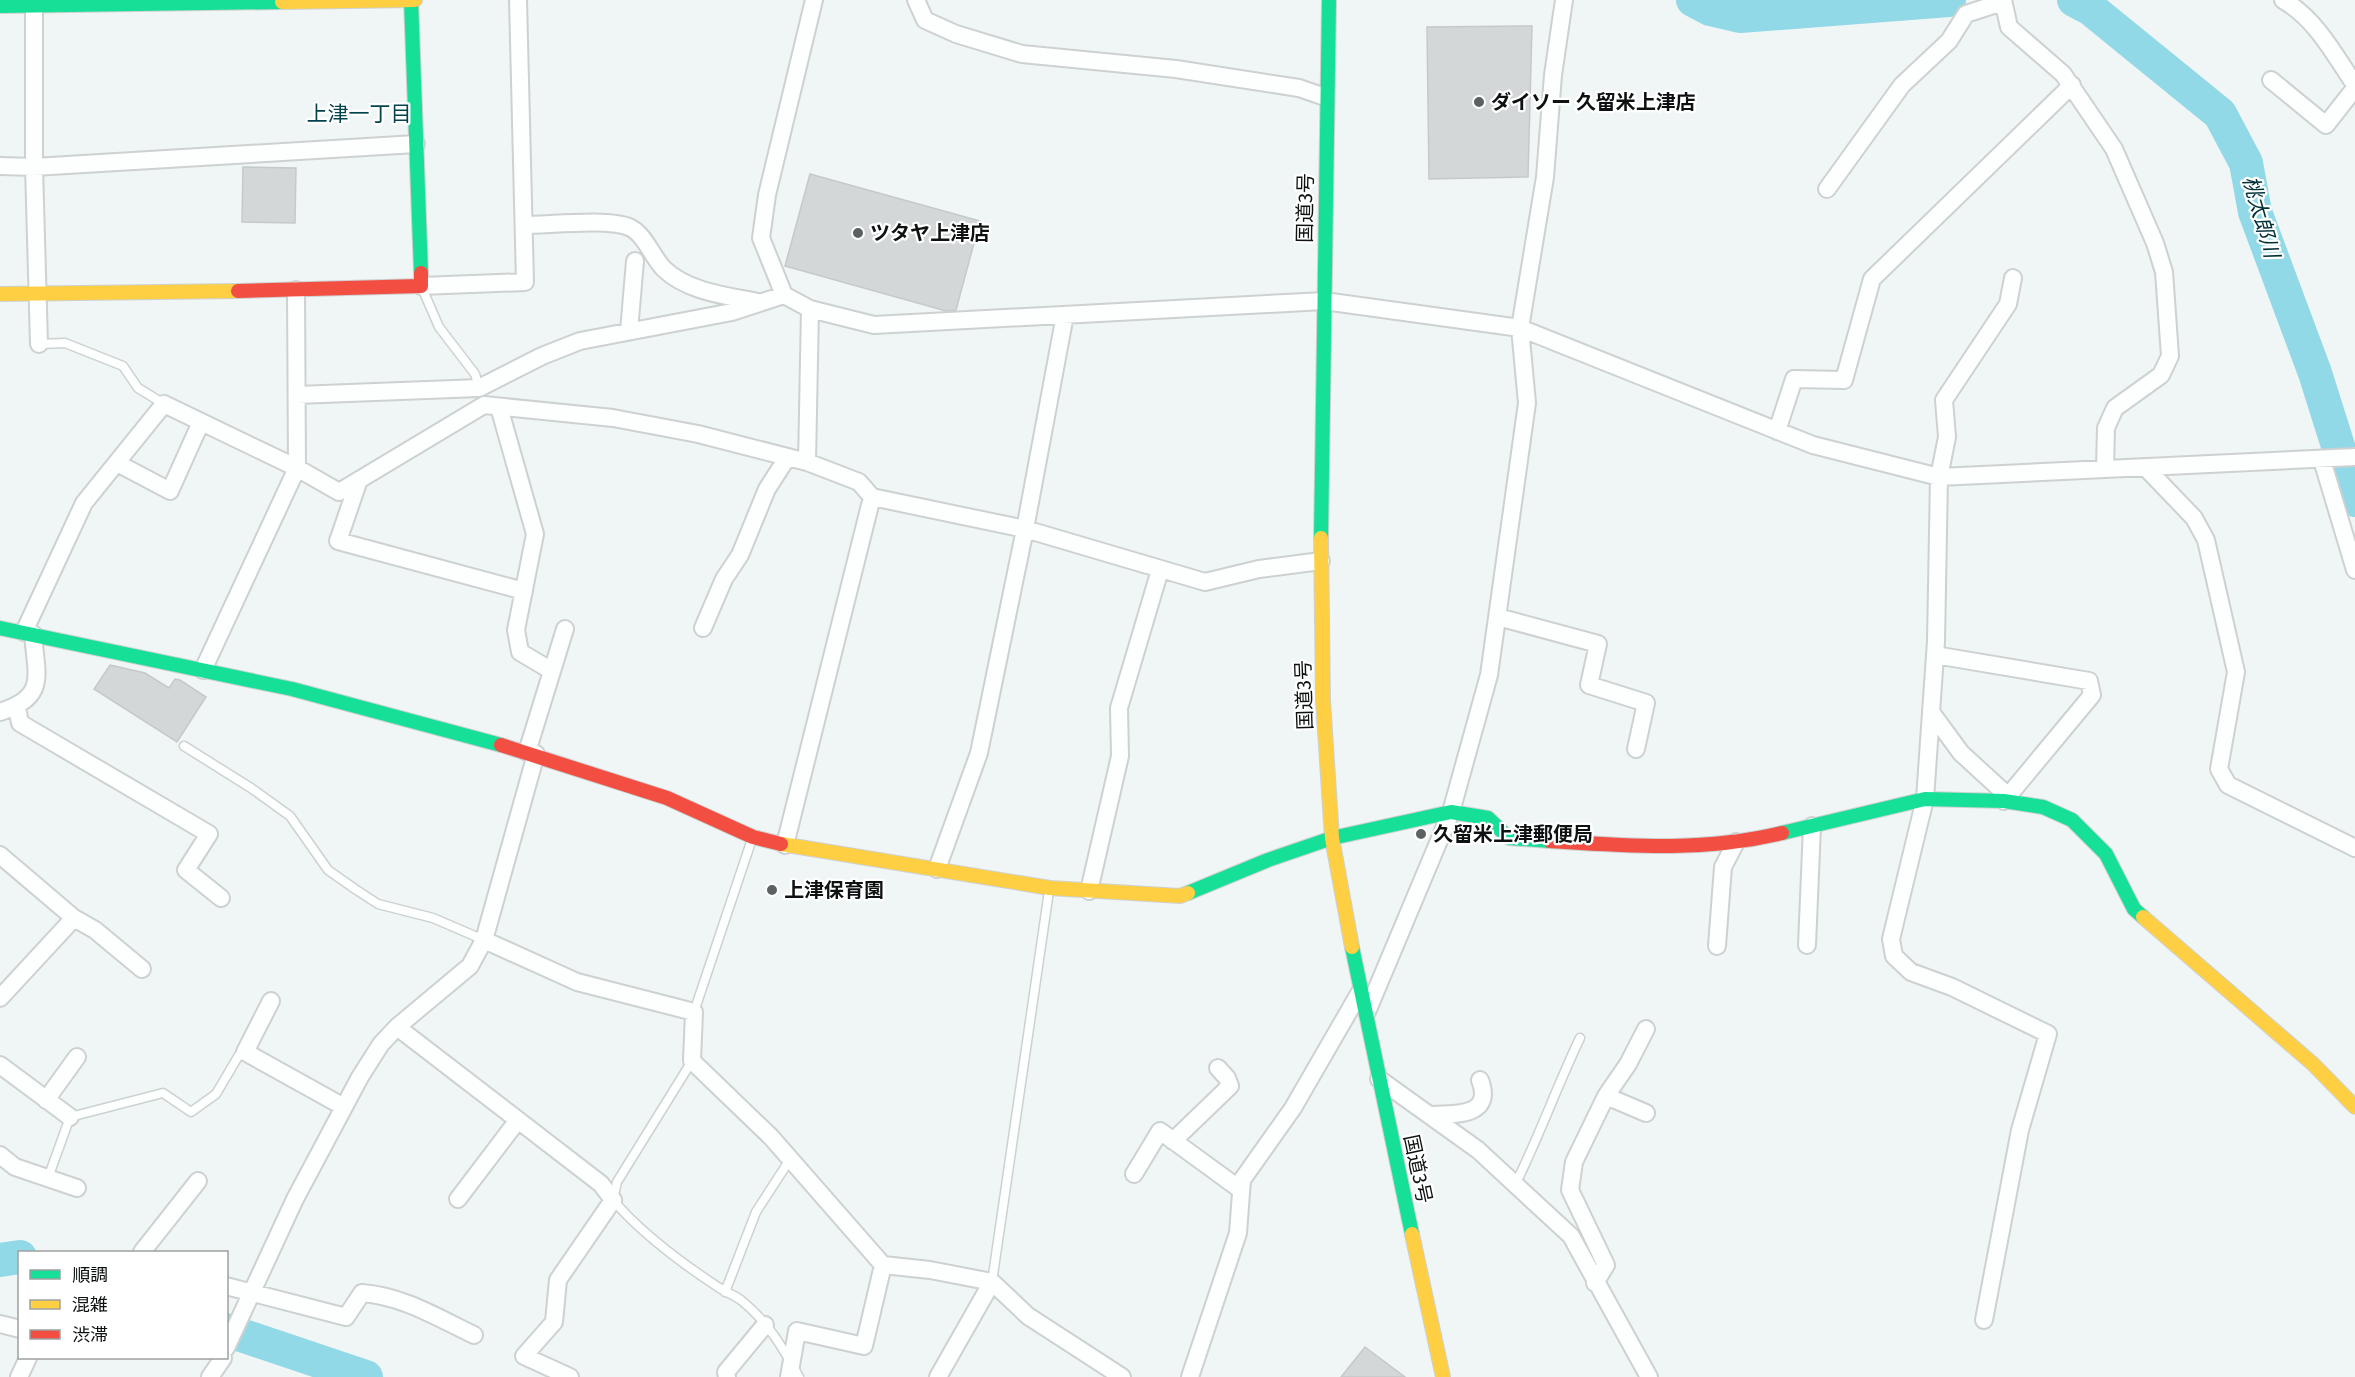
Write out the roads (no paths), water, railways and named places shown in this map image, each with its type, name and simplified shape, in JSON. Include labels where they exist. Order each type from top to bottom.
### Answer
[{"type":"main road","points":[[0,6],[34,2],[412,0],[421,286],[0,294]]},
{"type":"main road","name":"国道3号","points":[[1329,0],[1321,561],[1323,700],[1332,838],[1365,1017],[1443,1377]]},
{"type":"main road","points":[[0,628],[292,689],[531,753],[668,798],[753,837],[785,845],[1050,888],[1180,896],[1268,860],[1332,838],[1451,812],[1488,818],[1509,838],[1668,848],[1736,842],[1924,799],[2006,799],[2043,807],[2072,820],[2106,854],[2134,909],[2313,1064],[2355,1107]]},
{"type":"street","points":[[421,286],[525,282],[518,0]]},
{"type":"street","points":[[814,0],[767,195],[762,238],[784,295],[810,309],[874,326],[1324,302],[1520,328],[1813,445],[1939,477],[2355,457]]},
{"type":"street","points":[[916,0],[925,20],[956,34],[1023,54],[1176,69],[1299,88],[1326,97]]},
{"type":"street","points":[[1365,1017],[1451,812],[1489,675],[1527,403],[1520,328],[1545,177],[1553,75],[1564,0]]},
{"type":"street","points":[[2271,81],[2326,125],[2355,87],[2326,41],[2301,11],[2283,0]]},
{"type":"street","points":[[1827,189],[1902,85],[1949,41],[1966,14],[2003,1],[2009,27],[2072,85],[2114,150],[2155,243],[2164,272],[2170,356],[2161,375],[2115,408],[2106,428],[2105,469]]},
{"type":"street","points":[[34,2],[34,167],[39,344]]},
{"type":"street","points":[[1777,431],[1794,379],[1844,380],[1872,279],[2072,85]]},
{"type":"street","points":[[0,166],[34,167],[416,144]]},
{"type":"street","points":[[524,225],[608,224],[630,227],[645,241],[666,270],[685,282],[718,295],[762,302]]},
{"type":"street","points":[[629,331],[635,261]]},
{"type":"street","points":[[1984,1320],[2020,1130],[2048,1034],[1963,992],[1911,972],[1894,956],[1892,939],[1924,799],[1935,656],[1939,477],[1947,437],[1944,400],[2008,304],[2013,278]]},
{"type":"street","points":[[203,670],[297,468],[296,290]]},
{"type":"street","points":[[297,395],[479,388],[542,356],[580,341],[732,312],[784,295]]},
{"type":"street","points":[[807,462],[810,309]]},
{"type":"street","points":[[936,869],[979,753],[1025,529],[1065,315]]},
{"type":"street","points":[[479,388],[492,406],[535,534],[516,630],[520,651],[552,671]]},
{"type":"street","points":[[0,712],[17,707],[30,698],[37,681],[28,633],[84,503],[164,404],[297,468],[339,492],[492,406],[613,418],[698,434],[807,462],[859,482],[872,496],[1025,529],[1205,582],[1259,569],[1321,561]]},
{"type":"street","points":[[117,463],[171,491],[201,422]]},
{"type":"street","points":[[703,628],[724,579],[740,555],[767,489],[787,458]]},
{"type":"street","points":[[2322,460],[2355,570]]},
{"type":"street","points":[[2146,468],[2194,518],[2206,540],[2236,672],[2219,769],[2228,785],[2355,848]]},
{"type":"street","points":[[359,480],[338,541],[524,591]]},
{"type":"street","points":[[785,845],[872,496]]},
{"type":"street","points":[[1089,891],[1120,756],[1119,708],[1160,570]]},
{"type":"street","points":[[1498,617],[1598,644],[1589,685],[1646,703],[1636,748]]},
{"type":"street","points":[[228,1344],[296,1199],[344,1107],[381,1044],[397,1027],[470,966],[484,940],[552,671],[565,629]]},
{"type":"street","points":[[1931,712],[1961,753],[2006,799],[2092,695],[2089,681],[1935,656]]},
{"type":"street","points":[[17,707],[20,723],[209,834],[186,870],[221,898]]},
{"type":"street","points":[[1807,945],[1812,826]]},
{"type":"street","points":[[1717,946],[1723,867],[1736,842]]},
{"type":"street","points":[[0,855],[74,918],[95,930],[142,969]]},
{"type":"street","points":[[3,986],[74,918]]},
{"type":"street","points":[[484,940],[578,982],[694,1012],[692,1061],[771,1137],[789,1161],[884,1265],[930,1270],[992,1282],[1028,1316],[1122,1377]]},
{"type":"street","points":[[1190,1377],[1238,1233],[1242,1180],[1293,1108],[1360,991]]},
{"type":"street","points":[[271,1001],[245,1052],[344,1107]]},
{"type":"street","points":[[397,1027],[601,1184],[613,1200],[558,1280],[554,1322],[524,1356],[570,1377]]},
{"type":"street","points":[[1595,1283],[1606,1265],[1570,1190],[1574,1162],[1606,1096],[1628,1064],[1646,1029]]},
{"type":"street","points":[[46,1100],[77,1057]]},
{"type":"street","points":[[0,1065],[70,1118]]},
{"type":"street","points":[[1173,1141],[1230,1086],[1227,1078],[1218,1068]]},
{"type":"street","points":[[1379,1079],[1478,1150],[1571,1236],[1649,1377]]},
{"type":"street","points":[[1430,1116],[1467,1113],[1481,1103],[1485,1092],[1480,1080]]},
{"type":"street","points":[[1606,1096],[1646,1113]]},
{"type":"street","points":[[458,1199],[518,1120]]},
{"type":"street","points":[[1134,1174],[1160,1131],[1241,1190]]},
{"type":"street","points":[[0,1155],[15,1167],[77,1188]]},
{"type":"street","points":[[143,1251],[198,1181]]},
{"type":"street","points":[[793,1373],[797,1331],[864,1346],[884,1265]]},
{"type":"street","points":[[938,1377],[992,1282]]},
{"type":"street","points":[[228,1286],[346,1317],[362,1293],[379,1294],[405,1302],[474,1335]]},
{"type":"street","points":[[0,1324],[18,1328]]},
{"type":"street","points":[[727,1377],[726,1372],[765,1325]]},
{"type":"street","points":[[19,1377],[28,1359]]},
{"type":"street","points":[[210,1377],[222,1359]]},
{"type":"lane","points":[[421,286],[439,327],[475,374],[479,388]]},
{"type":"lane","points":[[39,344],[65,344],[123,366],[138,388],[164,404]]},
{"type":"lane","points":[[184,746],[290,816],[328,870],[378,904],[433,918],[484,940]]},
{"type":"lane","points":[[694,1012],[753,837]]},
{"type":"lane","points":[[992,1282],[1050,888]]},
{"type":"lane","points":[[1515,1185],[1538,1139],[1555,1090],[1580,1038]]},
{"type":"lane","points":[[48,1178],[70,1118],[163,1093],[191,1112],[216,1094],[239,1055],[245,1052]]},
{"type":"lane","points":[[692,1061],[617,1182],[613,1200],[627,1216],[665,1249],[725,1292],[741,1299],[777,1336],[793,1373]]},
{"type":"lane","points":[[725,1292],[756,1212],[789,1161]]},
{"type":"waterway","name":"桃太郎川","points":[[1693,0],[1710,9],[1740,16],[1949,0]]},
{"type":"waterway","name":"桃太郎川","points":[[2074,0],[2091,9],[2220,114],[2246,163],[2255,212],[2315,373],[2355,500]]},
{"type":"waterway","points":[[0,1260],[18,1257]]},
{"type":"waterway","points":[[228,1331],[366,1377]]},
{"type":"place","name":"ダイソー 久留米上津店","points":[[1479,102]]},
{"type":"place","name":"ツタヤ上津店","points":[[858,233]]},
{"type":"place","name":"久留米上津郵便局","points":[[1421,834]]},
{"type":"place","name":"上津保育園","points":[[772,890]]},
{"type":"district","name":"上津一丁目","points":[[359,114]]}]
